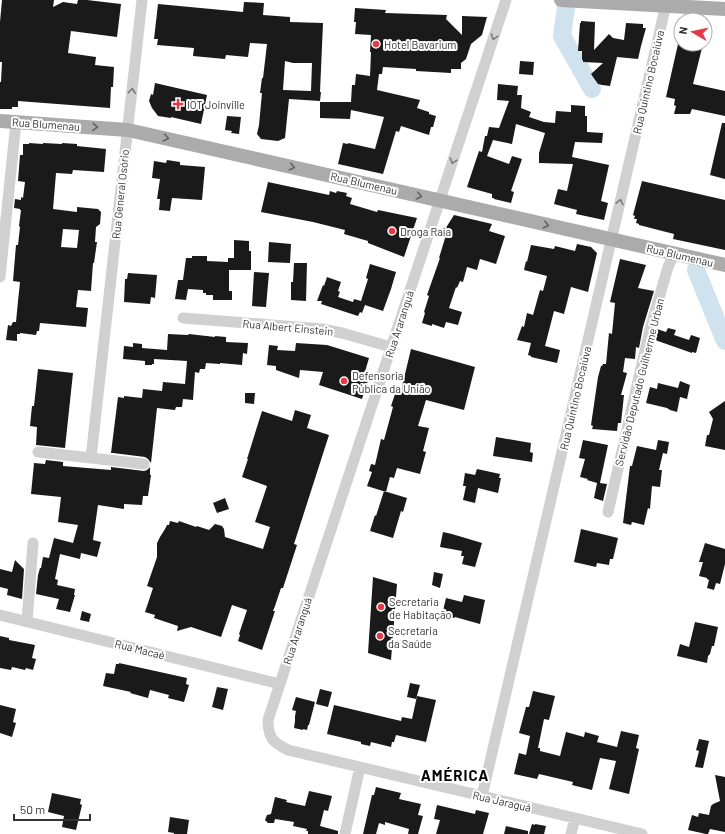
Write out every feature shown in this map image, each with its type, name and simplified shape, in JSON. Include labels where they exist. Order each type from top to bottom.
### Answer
[{"type":"main road","points":[[561,0],[666,3],[725,9]]},
{"type":"main road","name":"Rua Blumenau","points":[[0,121],[128,130],[725,265]]},
{"type":"street","name":"Rua General Osório","points":[[91,458],[142,0]]},
{"type":"street","name":"Rua Araranguá","points":[[272,739],[268,730],[268,720],[506,0]]},
{"type":"street","name":"Rua Quintino Bocaiúva","points":[[482,796],[666,3]]},
{"type":"street","points":[[0,277],[16,122]]},
{"type":"street","name":"Servidão Deputado Guilherme Urban","points":[[608,512],[650,329],[668,267],[674,254]]},
{"type":"street","name":"Rua Albert Einstein","points":[[183,318],[322,329],[391,347]]},
{"type":"street","points":[[38,452],[144,464]]},
{"type":"street","points":[[27,622],[33,543]]},
{"type":"street","name":"Rua Macaé","points":[[0,615],[280,684]]},
{"type":"street","name":"Rua Jaraguá","points":[[272,739],[279,746],[288,750],[642,834]]},
{"type":"street","points":[[345,834],[360,767]]},
{"type":"street","points":[[571,834],[575,818]]},
{"type":"building","points":[[2,0],[54,0],[53,7],[63,2],[77,4],[78,0],[121,4],[117,37],[71,31],[68,53],[96,57],[95,65],[114,67],[110,108],[18,101],[18,107],[12,107],[12,109],[0,109],[2,62],[0,62],[0,22]]},
{"type":"building","points":[[244,2],[264,3],[263,15],[290,17],[290,22],[323,23],[320,101],[289,99],[285,138],[278,141],[261,139],[257,134],[262,93],[260,93],[267,44],[250,43],[248,57],[226,55],[225,59],[193,56],[194,48],[157,45],[158,39],[154,39],[158,4],[243,12]],"holes":[[[285,61],[293,63],[312,63],[311,91],[283,90]]]},
{"type":"building","points":[[355,8],[386,10],[385,13],[447,15],[446,19],[462,35],[462,16],[487,17],[482,35],[471,44],[466,59],[461,63],[461,69],[451,69],[451,73],[383,67],[382,74],[379,74],[377,90],[420,100],[417,108],[436,116],[429,135],[401,126],[399,132],[396,131],[383,174],[338,164],[343,143],[375,149],[384,117],[351,110],[350,119],[320,118],[320,102],[351,102],[352,85],[355,85],[356,74],[370,76],[371,35],[355,34]]},
{"type":"building","points":[[581,21],[595,22],[594,50],[609,34],[613,38],[624,40],[626,23],[643,24],[643,28],[646,28],[638,59],[617,57],[610,86],[598,84],[591,74],[603,63],[583,62],[582,60],[582,51],[578,51]]},
{"type":"building","points":[[676,52],[701,52],[693,84],[725,91],[725,116],[692,109],[690,114],[674,114],[676,106],[674,105],[675,99],[666,97]]},
{"type":"building","points":[[520,61],[534,62],[533,75],[519,74]]},
{"type":"building","name":"IOT Joinville","points":[[155,83],[207,95],[201,124],[171,117],[158,116],[149,101],[151,94],[153,95]]},
{"type":"building","points":[[498,84],[518,86],[517,95],[522,95],[521,108],[531,112],[529,117],[544,122],[555,123],[556,111],[571,112],[571,105],[585,106],[585,116],[587,116],[587,132],[603,133],[602,143],[575,142],[572,157],[609,165],[601,201],[608,203],[604,220],[576,214],[577,210],[554,204],[558,189],[567,191],[573,164],[539,163],[539,153],[545,133],[516,124],[512,144],[493,140],[487,156],[509,164],[512,156],[522,159],[511,191],[514,192],[511,203],[494,199],[492,198],[492,194],[467,187],[479,151],[482,152],[485,136],[487,136],[489,127],[499,128],[509,101],[497,100]]},
{"type":"building","points":[[227,116],[241,117],[239,134],[231,133],[232,131],[225,130]]},
{"type":"building","points":[[722,123],[725,123],[725,179],[710,175]]},
{"type":"building","points":[[62,143],[106,149],[104,172],[73,170],[72,174],[56,173],[53,209],[77,212],[77,207],[98,209],[101,212],[100,224],[96,227],[95,242],[97,242],[93,263],[91,291],[78,290],[76,307],[88,308],[86,327],[40,323],[39,331],[37,331],[36,335],[20,333],[17,334],[17,341],[6,340],[8,325],[11,326],[13,322],[16,322],[20,282],[13,281],[21,210],[14,208],[15,199],[21,200],[21,197],[23,198],[25,182],[18,181],[20,155],[23,155],[23,144]],"holes":[[[63,229],[79,230],[77,248],[61,247]]]},
{"type":"building","points":[[167,160],[180,162],[180,165],[205,167],[202,200],[172,198],[170,211],[159,210],[160,199],[157,199],[160,179],[152,178],[154,161],[166,163]]},
{"type":"building","points":[[642,181],[725,200],[725,250],[673,239],[674,234],[636,223],[637,219],[634,219],[635,216],[633,215]]},
{"type":"building","points":[[268,182],[329,195],[330,191],[336,193],[337,191],[347,193],[346,196],[352,198],[350,204],[377,212],[378,210],[417,218],[404,257],[368,243],[368,241],[344,234],[345,230],[261,212]]},
{"type":"building","points":[[454,215],[492,224],[489,231],[505,236],[496,264],[480,259],[477,270],[467,267],[463,282],[460,281],[457,288],[456,287],[449,308],[462,312],[458,325],[446,322],[444,328],[432,324],[432,326],[422,323],[429,296],[427,295],[440,258],[446,235],[442,234]]},
{"type":"building","points":[[234,240],[249,241],[249,251],[251,251],[251,270],[229,270],[229,291],[232,291],[232,300],[213,300],[213,295],[206,295],[206,293],[203,293],[203,290],[188,289],[186,300],[175,299],[178,280],[183,280],[186,258],[192,258],[192,256],[207,256],[207,261],[228,262],[228,258],[234,258]]},
{"type":"building","points":[[269,242],[291,244],[290,263],[268,262]]},
{"type":"building","points":[[577,244],[591,247],[597,253],[588,292],[571,287],[564,314],[554,311],[545,346],[560,350],[557,363],[531,357],[528,355],[531,343],[517,340],[522,326],[524,327],[527,313],[533,315],[540,290],[543,291],[547,276],[524,270],[531,245],[554,249],[555,246],[575,251]]},
{"type":"building","points":[[620,259],[646,265],[638,288],[654,291],[643,327],[639,348],[636,347],[635,359],[625,358],[623,372],[627,373],[621,395],[624,395],[621,423],[618,423],[617,431],[592,429],[593,426],[591,425],[598,377],[601,366],[606,364],[609,333],[612,334],[615,303],[610,302]]},
{"type":"building","points":[[294,263],[307,263],[306,301],[291,300],[291,282],[293,282]]},
{"type":"building","points":[[370,264],[396,272],[383,311],[365,305],[362,313],[360,312],[358,316],[321,304],[322,301],[317,301],[327,277],[341,282],[338,297],[353,302],[354,299],[361,301],[368,279],[366,278]]},
{"type":"building","points":[[254,272],[269,273],[266,307],[252,306]]},
{"type":"building","points":[[128,273],[157,275],[155,298],[151,297],[150,304],[124,302],[125,279],[127,279]]},
{"type":"building","points":[[668,328],[676,330],[674,335],[689,340],[691,335],[700,338],[696,353],[692,353],[655,340],[657,329],[666,332]]},
{"type":"building","points":[[168,334],[226,337],[226,342],[248,343],[247,354],[243,353],[242,365],[206,363],[205,369],[200,369],[199,373],[195,372],[193,400],[183,399],[182,407],[176,407],[175,410],[157,408],[151,463],[145,457],[111,453],[118,397],[124,398],[124,396],[142,398],[143,389],[162,391],[163,382],[185,384],[187,361],[154,359],[154,364],[145,365],[145,361],[123,359],[124,346],[133,347],[133,343],[142,344],[142,348],[167,350]]},
{"type":"building","points":[[296,343],[327,345],[369,358],[364,375],[369,377],[362,399],[319,385],[323,372],[300,370],[299,378],[276,370],[276,366],[267,365],[269,345],[278,346],[277,350],[295,351]]},
{"type":"building","points":[[411,349],[475,367],[464,410],[426,400],[418,426],[429,428],[423,451],[426,452],[420,474],[397,468],[394,478],[390,477],[386,492],[367,486],[372,472],[369,471],[371,464],[375,465],[381,439],[384,440],[395,394],[400,395]]},
{"type":"building","points":[[38,369],[73,373],[65,448],[36,445],[37,427],[30,426]]},
{"type":"building","points":[[680,381],[690,385],[687,399],[680,397],[677,412],[646,403],[650,387],[657,389],[658,383],[678,388]]},
{"type":"building","points":[[245,393],[255,393],[254,404],[245,403]]},
{"type":"building","points":[[725,401],[725,450],[705,446],[707,435],[709,435],[713,419],[709,412]]},
{"type":"building","points":[[295,410],[311,415],[307,428],[329,435],[294,544],[297,545],[283,588],[281,588],[273,611],[275,611],[262,650],[238,641],[247,610],[232,605],[221,637],[191,627],[177,631],[178,626],[154,618],[155,615],[145,612],[153,588],[147,586],[157,557],[157,543],[170,521],[178,523],[179,521],[209,530],[215,524],[222,526],[225,537],[263,549],[270,527],[255,522],[267,486],[242,477],[262,411],[292,421]]},
{"type":"building","points":[[496,437],[531,443],[530,452],[533,453],[532,462],[493,456]]},
{"type":"building","points":[[583,440],[608,445],[600,483],[607,484],[603,501],[594,498],[597,483],[580,477],[585,459],[579,458]]},
{"type":"building","points":[[658,440],[669,442],[667,454],[663,453],[659,470],[662,470],[660,487],[652,486],[650,509],[648,508],[644,525],[632,522],[631,525],[623,523],[630,466],[632,466],[637,446],[656,450]]},
{"type":"building","points":[[46,460],[63,462],[63,466],[111,470],[111,467],[144,471],[150,467],[151,475],[148,496],[143,496],[142,505],[124,504],[124,509],[98,505],[93,540],[101,542],[97,557],[81,553],[80,559],[60,554],[55,579],[58,580],[57,585],[75,589],[75,595],[70,612],[56,609],[59,599],[36,594],[38,575],[43,557],[49,558],[54,538],[73,543],[78,525],[58,522],[61,497],[31,494],[34,463],[45,464]]},
{"type":"building","points":[[477,469],[500,474],[499,478],[501,478],[498,493],[478,488],[475,503],[463,500],[466,486],[463,486],[465,473],[475,475]]},
{"type":"building","points":[[384,491],[407,498],[403,512],[401,511],[393,538],[370,531]]},
{"type":"building","points":[[225,498],[229,509],[217,513],[213,503]]},
{"type":"building","points":[[581,529],[618,538],[613,559],[610,559],[609,565],[597,563],[596,567],[574,562]]},
{"type":"building","points":[[443,532],[482,543],[475,567],[462,564],[464,556],[461,556],[462,551],[440,547]]},
{"type":"building","points":[[705,543],[725,549],[725,564],[720,584],[716,583],[714,590],[707,588],[709,580],[707,578],[699,576],[703,562],[699,562]]},
{"type":"building","points":[[15,560],[24,569],[22,599],[7,595],[8,589],[0,587],[0,569],[12,572]]},
{"type":"building","points":[[434,572],[443,574],[440,588],[432,585]]},
{"type":"building","points":[[373,577],[397,584],[391,660],[368,653]]},
{"type":"building","points":[[464,595],[485,600],[480,624],[442,615],[446,598],[462,602]]},
{"type":"building","points":[[82,611],[91,614],[89,622],[80,620]]},
{"type":"building","points":[[695,622],[718,627],[714,646],[712,646],[707,663],[677,656],[680,644],[689,647]]},
{"type":"building","points":[[0,636],[9,638],[9,640],[35,645],[32,658],[36,659],[33,670],[12,667],[11,670],[0,668]]},
{"type":"building","points":[[119,663],[187,678],[186,684],[189,685],[184,702],[168,698],[169,695],[150,690],[148,698],[130,693],[131,692],[103,686],[106,673],[114,674],[116,664]]},
{"type":"building","points":[[410,683],[420,685],[416,699],[407,697]]},
{"type":"building","points":[[217,687],[228,689],[223,710],[212,707]]},
{"type":"building","points":[[320,689],[332,692],[328,707],[316,704]]},
{"type":"building","points":[[533,691],[555,696],[549,720],[544,719],[538,748],[540,748],[540,751],[560,756],[566,732],[584,737],[585,732],[599,736],[597,742],[617,747],[621,731],[639,735],[636,748],[639,749],[629,794],[609,789],[616,761],[600,758],[592,790],[572,785],[573,782],[539,774],[537,779],[514,774],[519,753],[526,755],[530,736],[519,733],[526,707],[529,707]]},
{"type":"building","points":[[417,696],[436,700],[426,742],[396,735],[391,747],[371,742],[370,746],[361,744],[361,742],[327,734],[334,705],[401,721],[402,717],[412,719]]},
{"type":"building","points":[[296,697],[315,702],[307,730],[294,728],[296,711],[292,710]]},
{"type":"building","points":[[0,705],[16,709],[13,722],[16,723],[12,737],[0,733]]},
{"type":"building","points":[[699,739],[709,741],[703,768],[695,767],[699,751],[696,750]]},
{"type":"building","points":[[715,775],[725,777],[725,832],[710,829],[708,834],[706,834],[688,830],[692,815],[698,817],[699,813],[709,815],[711,806],[720,801]]},
{"type":"building","points":[[376,787],[401,793],[399,799],[421,804],[418,815],[423,816],[418,834],[408,834],[409,829],[385,822],[385,825],[379,823],[376,834],[363,834],[372,795],[374,795]]},
{"type":"building","points":[[309,791],[332,796],[328,811],[324,810],[320,826],[338,831],[338,834],[308,834],[308,831],[306,831],[307,829],[293,826],[294,822],[275,819],[274,823],[268,823],[265,820],[267,815],[271,814],[275,797],[287,800],[286,802],[305,806]]},
{"type":"building","points":[[52,793],[81,799],[80,804],[82,805],[76,830],[62,827],[64,816],[48,812]]},
{"type":"building","points":[[437,805],[475,814],[476,810],[489,813],[483,834],[436,834],[440,820],[434,819]]},
{"type":"building","points":[[170,817],[189,820],[187,834],[174,834],[168,832]]},
{"type":"building","points":[[532,824],[546,826],[544,834],[529,834]]},
{"type":"building","points":[[506,826],[528,831],[528,834],[504,834]]},
{"type":"waterway","points":[[567,0],[562,36],[592,89]]},
{"type":"waterway","points":[[696,270],[725,341]]},
{"type":"place","name":"Hotel Bavarium","points":[[376,44]]},
{"type":"place","name":"IOT Joinville","points":[[178,104]]},
{"type":"place","name":"Droga Raia","points":[[392,231]]},
{"type":"place","name":"Defensoria Pública da União","points":[[344,381]]},
{"type":"place","name":"Secretaria de Habitação","points":[[381,607]]},
{"type":"place","name":"Secretaria da Saúde","points":[[380,636]]},
{"type":"district","name":"AMÉRICA","points":[[455,775]]}]
